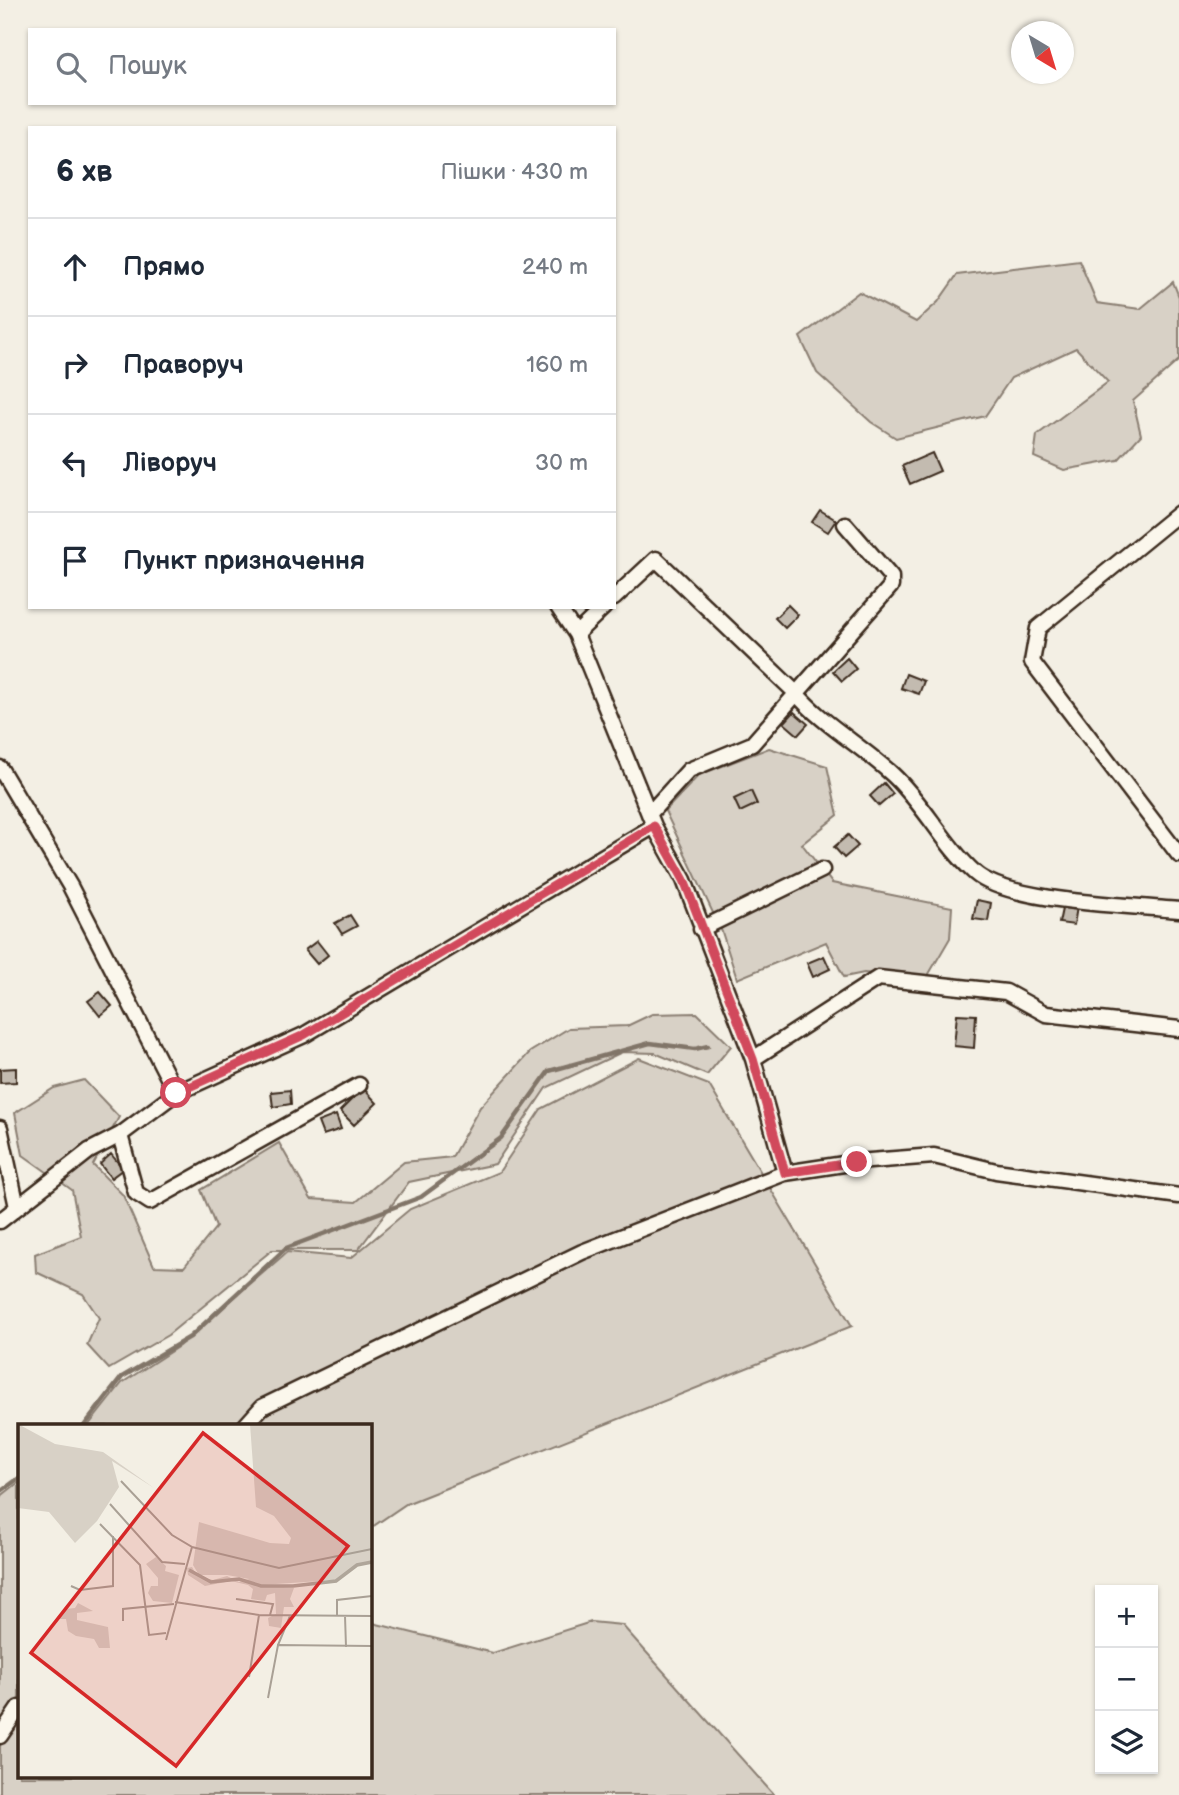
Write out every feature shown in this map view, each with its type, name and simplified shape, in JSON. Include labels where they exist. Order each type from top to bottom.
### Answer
[{"type":"street","points":[[1179,513],[1038,628],[1032,662],[1179,855]]},
{"type":"street","points":[[0,1221],[89,1151],[120,1136],[176,1093],[304,1035],[652,820],[689,770],[752,744],[891,586],[891,577],[845,524]]},
{"type":"street","points":[[616,596],[656,559],[795,692],[813,713],[894,775],[943,838],[977,875],[1024,894],[1179,910]]},
{"type":"street","points":[[559,609],[576,634],[652,820],[684,880],[753,1059],[785,1173]]},
{"type":"street","points":[[576,634],[602,609]]},
{"type":"street","points":[[0,768],[70,886],[176,1093]]},
{"type":"street","points":[[701,929],[822,870]]},
{"type":"street","points":[[753,1059],[878,978],[1006,992],[1046,1014],[1179,1029]]},
{"type":"street","points":[[120,1136],[136,1194],[150,1202],[359,1085]]},
{"type":"street","points":[[0,1128],[17,1207]]},
{"type":"street","points":[[247,1424],[262,1407],[582,1252],[785,1173],[857,1162],[934,1156],[996,1171],[1179,1196]]},
{"type":"street","points":[[0,1736],[18,1709]]},
{"type":"shaded area","points":[[1079,260],[1097,303],[1140,309],[1173,282],[1179,297],[1179,360],[1133,401],[1141,435],[1118,460],[1064,470],[1034,457],[1037,435],[1108,382],[1076,348],[1011,378],[985,416],[896,438],[871,422],[817,373],[800,337],[859,292],[916,322],[938,302],[957,275]]},
{"type":"shaded area","points":[[769,748],[827,766],[838,815],[802,844],[832,883],[952,907],[950,938],[926,979],[864,973],[844,977],[826,942],[737,979],[722,932],[665,811],[699,775]]},
{"type":"shaded area","points":[[697,1013],[731,1046],[707,1075],[655,1053],[622,1052],[546,1088],[495,1164],[409,1182],[358,1250],[272,1250],[168,1335],[109,1369],[87,1345],[99,1318],[83,1294],[36,1272],[35,1254],[81,1236],[72,1190],[23,1155],[15,1113],[54,1088],[84,1080],[119,1117],[93,1165],[123,1195],[154,1266],[184,1267],[216,1227],[201,1190],[279,1143],[311,1199],[356,1202],[404,1162],[452,1157],[480,1107],[530,1052],[569,1028],[627,1026],[652,1014]]},
{"type":"shaded area","points":[[639,1058],[709,1085],[852,1326],[406,1504],[371,1528],[371,1424],[90,1424],[122,1383],[179,1346],[287,1252],[351,1258],[410,1209],[499,1172],[541,1109]]},
{"type":"shaded area","points":[[18,1483],[18,1778],[371,1778],[371,1622],[493,1653],[591,1622],[622,1625],[774,1795],[0,1795],[0,1497]]},
{"type":"building","points":[[932,453],[940,471],[910,484],[902,466]]},
{"type":"building","points":[[820,510],[836,520],[828,532],[812,522]]},
{"type":"building","points":[[788,605],[798,615],[785,628],[775,618]]},
{"type":"building","points":[[847,658],[856,669],[842,681],[833,671]]},
{"type":"building","points":[[906,674],[924,681],[919,694],[901,688]]},
{"type":"building","points":[[794,712],[808,724],[798,735],[784,723]]},
{"type":"building","points":[[884,783],[893,794],[879,806],[870,796]]},
{"type":"building","points":[[751,791],[757,804],[740,812],[734,799]]},
{"type":"building","points":[[848,835],[858,846],[844,858],[834,847]]},
{"type":"building","points":[[977,900],[991,903],[988,921],[973,919]]},
{"type":"building","points":[[1063,904],[1077,907],[1074,925],[1059,923]]},
{"type":"building","points":[[350,915],[357,926],[342,934],[335,923]]},
{"type":"building","points":[[317,941],[328,955],[317,964],[305,950]]},
{"type":"building","points":[[824,956],[830,969],[813,977],[807,963]]},
{"type":"building","points":[[100,992],[112,1006],[100,1016],[88,1001]]},
{"type":"building","points":[[957,1014],[976,1015],[974,1048],[954,1046]]},
{"type":"building","points":[[16,1068],[16,1082],[0,1083],[0,1069]]},
{"type":"building","points":[[363,1088],[377,1103],[354,1125],[340,1111]]},
{"type":"building","points":[[290,1090],[291,1104],[273,1107],[271,1092]]},
{"type":"building","points":[[336,1115],[341,1129],[323,1135],[318,1122]]},
{"type":"building","points":[[111,1154],[123,1169],[111,1178],[100,1164]]},
{"type":"waterway","points":[[86,1424],[122,1377],[190,1337],[286,1248],[421,1197],[501,1138],[549,1071],[650,1043],[695,1049],[708,1046]]},
{"type":"waterway","points":[[0,1492],[18,1479]]},
{"type":"route","points":[[176,1093],[304,1035],[654,826],[684,880],[753,1059],[785,1173],[857,1162]]}]
